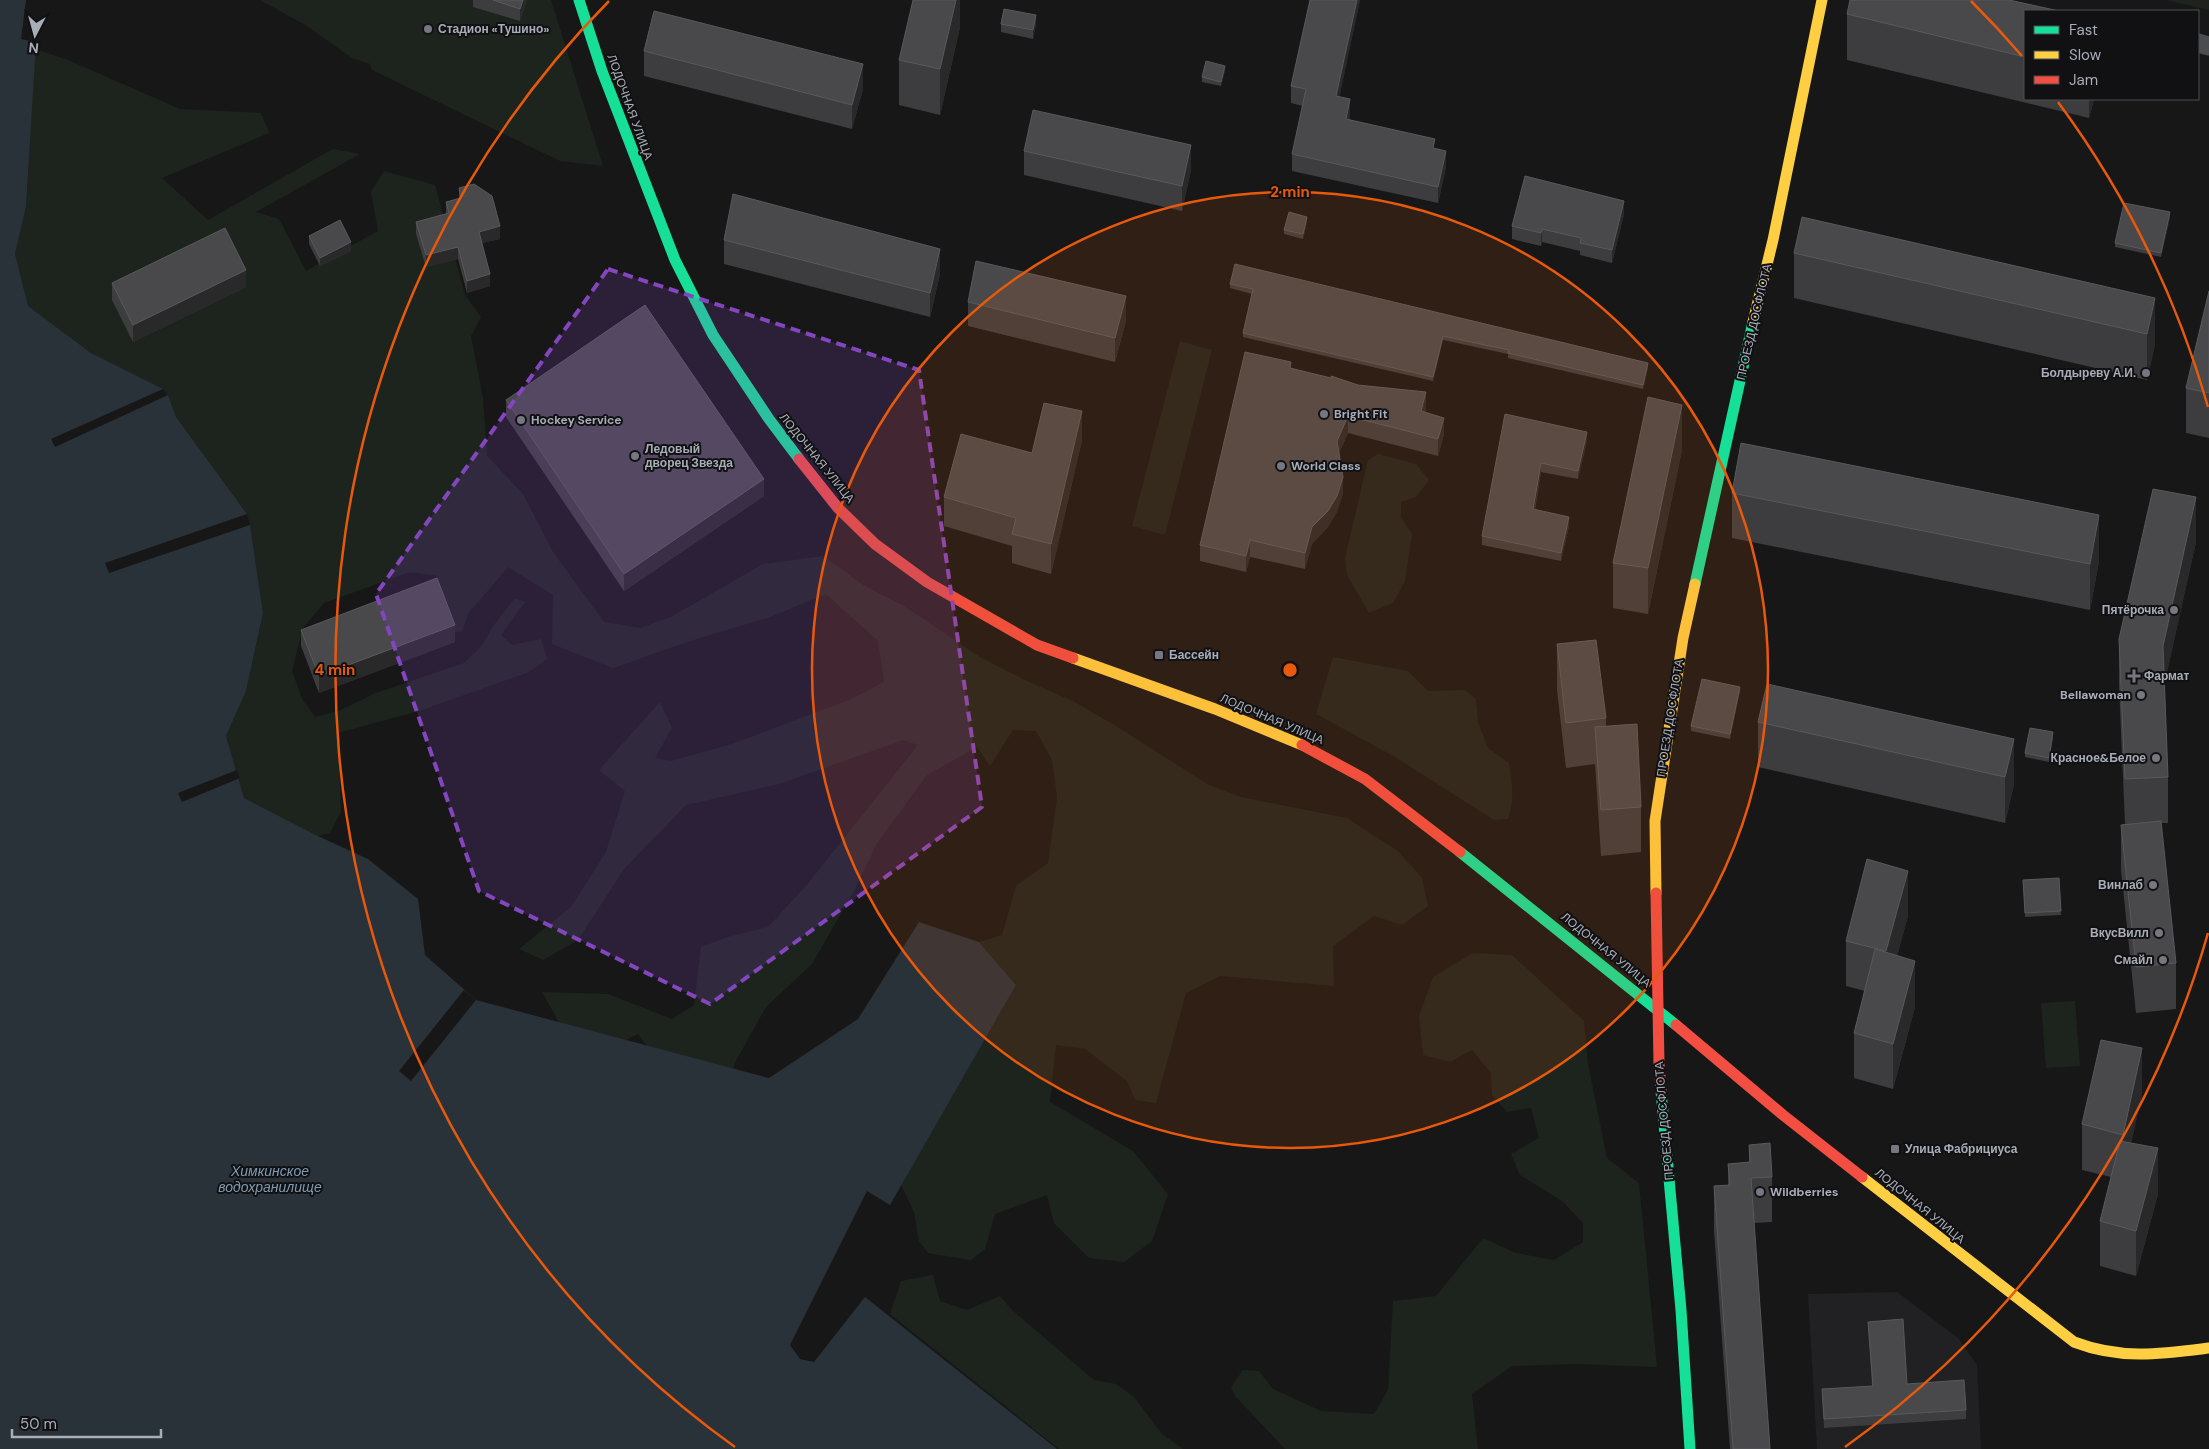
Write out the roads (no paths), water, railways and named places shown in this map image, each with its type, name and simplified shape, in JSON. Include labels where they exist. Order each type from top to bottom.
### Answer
[{"type":"street","name":"ЛОДОЧНАЯ УЛИЦА","points":[[579,0],[602,71],[668,242],[713,335],[769,419],[820,487],[875,544],[927,582],[1037,645],[1215,709],[1305,746],[1365,779],[1418,818],[1657,1008],[1783,1115],[2074,1342],[2092,1350],[2112,1354],[2135,1355],[2209,1348]]},
{"type":"street","name":"ПРОЕЗД ДОСФЛОТА","points":[[1690,1449],[1681,1310],[1659,1064],[1655,822],[1683,638],[1728,429],[1773,240],[1822,0]]},
{"type":"water","name":"Химкинское водохранилище","points":[[0,0],[26,0],[21,39],[36,42],[26,207],[15,254],[28,306],[91,353],[163,389],[168,395],[176,417],[247,514],[263,613],[246,691],[226,736],[244,798],[368,859],[418,899],[425,955],[476,1000],[769,1078],[858,1019],[919,922],[979,942],[1016,985],[890,1205],[867,1191],[790,1345],[800,1359],[814,1362],[865,1297],[1057,1449],[0,1449]]},
{"type":"place","name":"Стадион «Тушино»","points":[[428,29]]},
{"type":"place","name":"Болдыреву А.И.","points":[[2146,373]]},
{"type":"place","name":"Bright Fit","points":[[1324,414]]},
{"type":"place","name":"Hockey Service","points":[[521,420]]},
{"type":"place","name":"Ледовый дворец Звезда","points":[[635,456]]},
{"type":"place","name":"World Class","points":[[1281,466]]},
{"type":"place","name":"Пятёрочка","points":[[2174,610]]},
{"type":"place","name":"Бассейн","points":[[1159,655]]},
{"type":"place","name":"Фармат","points":[[2134,676]]},
{"type":"place","name":"Bellawoman","points":[[2141,695]]},
{"type":"place","name":"Красное&Белое","points":[[2156,758]]},
{"type":"place","name":"Винлаб","points":[[2153,885]]},
{"type":"place","name":"ВкусВилл","points":[[2159,933]]},
{"type":"place","name":"Смайл","points":[[2163,960]]},
{"type":"place","name":"Улица Фабрициуса","points":[[1895,1149]]},
{"type":"place","name":"Wildberries","points":[[1760,1192]]}]
